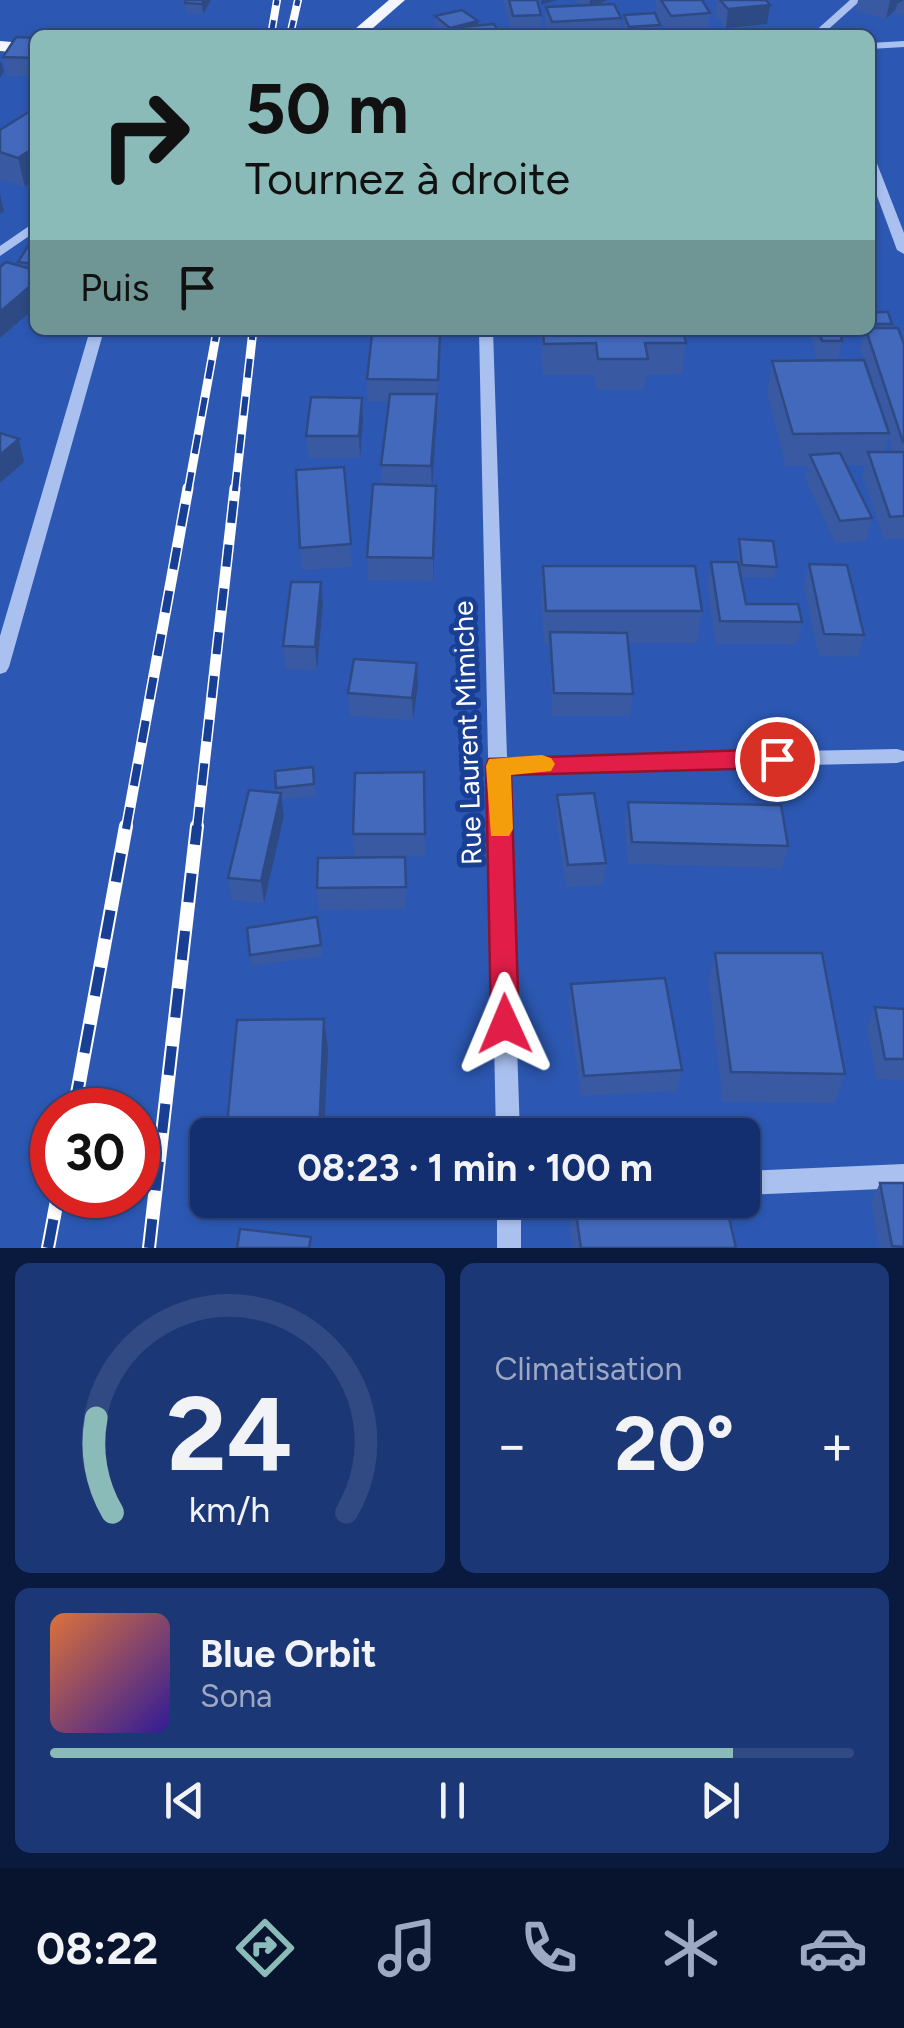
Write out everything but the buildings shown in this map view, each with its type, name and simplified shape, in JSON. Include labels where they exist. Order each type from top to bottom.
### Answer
[{"type":"main road","points":[[362,30],[398,0]]},
{"type":"main road","points":[[0,46],[30,49]]},
{"type":"street","points":[[822,30],[856,0]]},
{"type":"street","points":[[875,46],[904,44]]},
{"type":"street","points":[[875,174],[904,250]]},
{"type":"street","points":[[0,252],[30,230]]},
{"type":"street","points":[[0,667],[96,335]]},
{"type":"street","name":"Rue Laurent Mimiche","points":[[486,335],[508,1118]]},
{"type":"street","points":[[498,766],[897,756]]},
{"type":"street","points":[[760,1182],[904,1176]]},
{"type":"street","points":[[509,1218],[509,1248]]},
{"type":"shaded area","points":[[0,0],[904,0],[904,1248],[0,1248]]},
{"type":"railway","points":[[272,30],[277,0]]},
{"type":"railway","points":[[291,30],[298,0]]},
{"type":"railway","points":[[188,491],[216,335]]},
{"type":"railway","points":[[235,491],[252,335]]},
{"type":"railway","points":[[126,829],[188,488]]},
{"type":"railway","points":[[197,829],[235,488]]},
{"type":"railway","points":[[78,1088],[126,826]]},
{"type":"railway","points":[[149,1248],[197,826]]},
{"type":"railway","points":[[48,1248],[54,1218]]},
{"type":"slow traffic","points":[[500,829],[498,766],[542,764]]},
{"type":"route","points":[[505,1024],[498,766],[777,759]]}]
